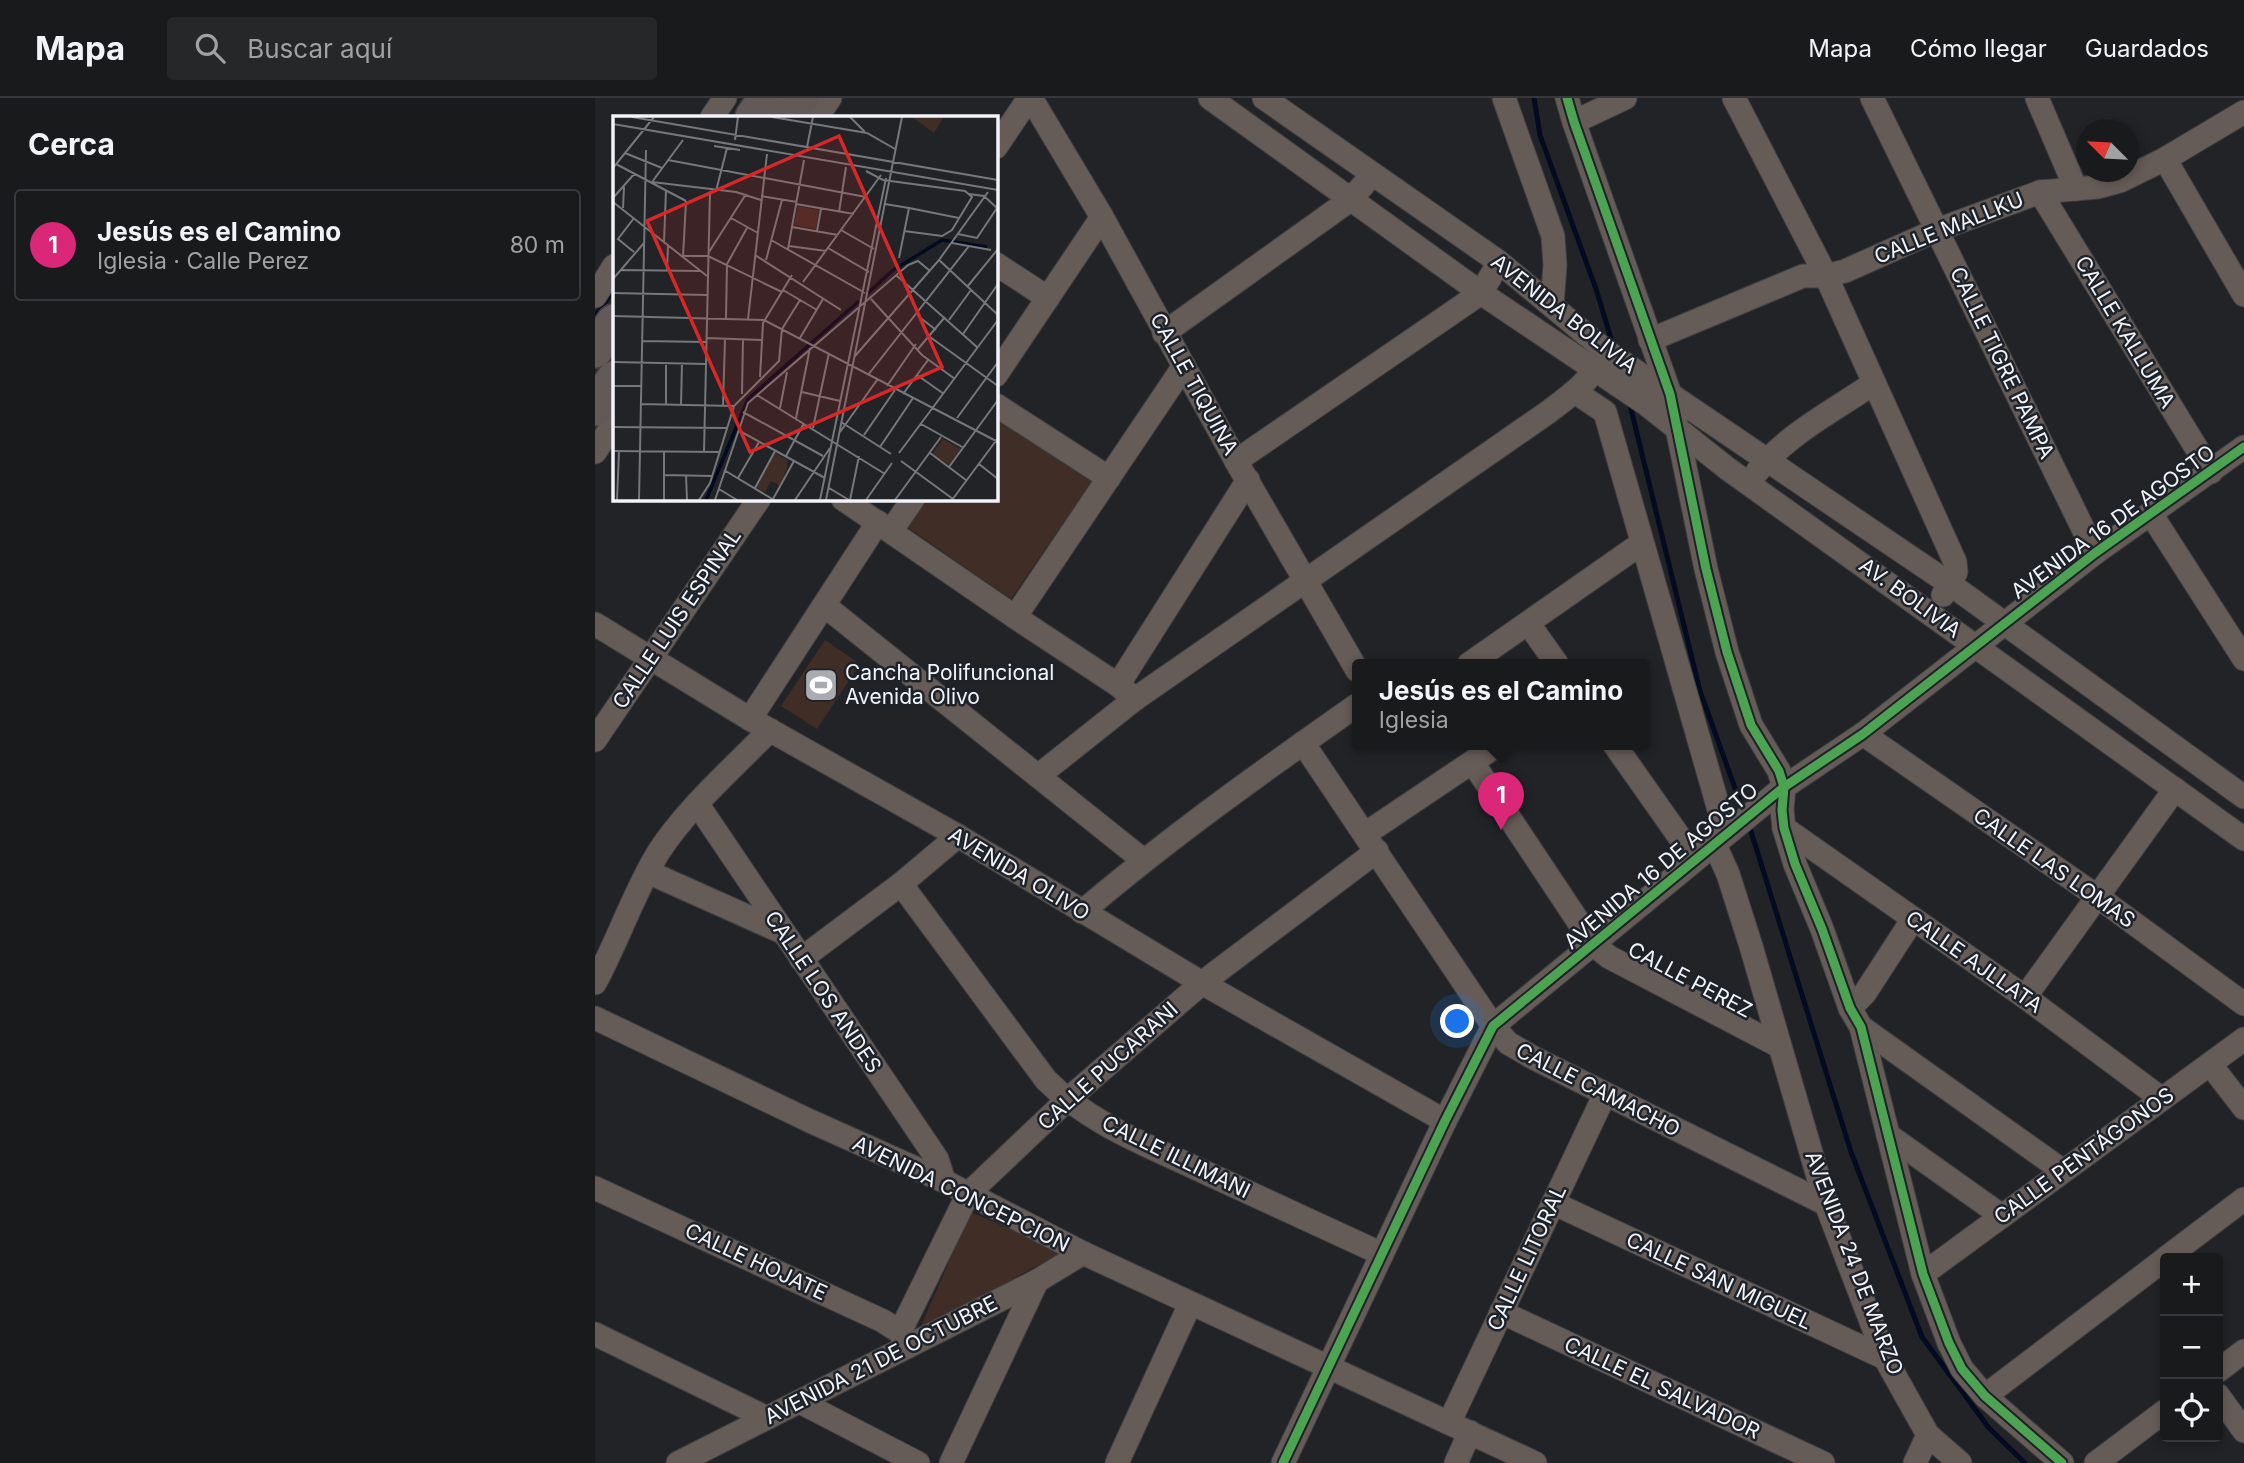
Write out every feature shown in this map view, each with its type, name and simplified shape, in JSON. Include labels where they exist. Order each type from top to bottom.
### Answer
[{"type":"highway","points":[[754,116],[766,98]]},
{"type":"highway","points":[[790,116],[801,98]]},
{"type":"highway","points":[[595,351],[613,324]]},
{"type":"highway","points":[[595,408],[613,381]]},
{"type":"street","points":[[713,116],[725,98]]},
{"type":"street","points":[[818,116],[830,98]]},
{"type":"street","points":[[997,146],[1030,98]]},
{"type":"street","name":"CALLE TIQUINA","points":[[1030,98],[1102,217],[1164,333],[1352,661]]},
{"type":"street","name":"AVENIDA BOLIVIA","points":[[1210,98],[1481,293],[1549,337],[1604,367],[1636,372],[1950,584],[2003,624]]},
{"type":"street","name":"AVENIDA BOLIVIA","points":[[1263,98],[1499,262],[1552,304],[1604,367]]},
{"type":"street","points":[[1504,98],[1553,236],[1555,264],[1552,304]]},
{"type":"street","points":[[1567,98],[1670,394],[1706,569],[1727,652],[1751,725],[1779,771],[1784,787],[1784,828],[1795,864],[1856,1018],[1923,1274],[1949,1343],[1962,1369],[1985,1395],[2062,1463]]},
{"type":"street","points":[[1574,122],[1625,98]]},
{"type":"street","points":[[1734,98],[1826,276],[1955,562],[1956,572],[1931,613]]},
{"type":"street","points":[[2037,98],[2076,188]]},
{"type":"street","name":"CALLE TIGRE PAMPA","points":[[1878,100],[1937,230],[2095,553]]},
{"type":"street","name":"CALLE MALLKU","points":[[1650,340],[1803,276],[1826,276],[1845,271],[1937,230],[2040,192],[2098,187],[2120,181],[2165,159],[2244,112]]},
{"type":"street","points":[[2165,159],[2236,263],[2244,295]]},
{"type":"street","points":[[1164,333],[1350,201],[1373,174]]},
{"type":"street","name":"CALLE KALLUMA","points":[[2040,192],[2211,472]]},
{"type":"street","points":[[997,374],[1102,217]]},
{"type":"street","points":[[1127,692],[1242,470],[1481,293],[1499,262]]},
{"type":"street","points":[[997,265],[1048,298]]},
{"type":"street","points":[[595,296],[613,268]]},
{"type":"street","points":[[1015,617],[1184,366]]},
{"type":"street","points":[[1038,776],[1127,692],[1306,582],[1575,392],[1604,367]]},
{"type":"street","name":"AV. BOLIVIA","points":[[1604,367],[1728,469],[2244,839]]},
{"type":"street","points":[[1750,484],[1767,460],[1792,438],[1874,383]]},
{"type":"street","name":"AVENIDA 24 DE MARZO","points":[[1575,392],[1605,412],[1728,874],[1826,1204],[1885,1358],[1928,1435],[1960,1463]]},
{"type":"street","points":[[997,406],[1109,478]]},
{"type":"street","points":[[595,452],[613,425]]},
{"type":"street","name":"AVENIDA 16 DE AGOSTO","points":[[1283,1463],[1445,1121],[1493,1026],[1784,787],[1863,734],[2095,553],[2244,447]]},
{"type":"street","name":"CALLE LUIS ESPINAL","points":[[595,740],[758,500]]},
{"type":"street","points":[[844,500],[1127,692]]},
{"type":"street","points":[[596,977],[667,839],[698,805],[760,724],[825,606],[884,527],[912,500]]},
{"type":"street","points":[[2151,514],[2244,659]]},
{"type":"street","points":[[1476,659],[1642,543]]},
{"type":"street","points":[[825,606],[1143,860]]},
{"type":"street","points":[[1528,623],[1553,659]]},
{"type":"street","name":"AVENIDA OLIVO","points":[[595,624],[760,724],[958,836],[1202,983],[1445,1121]]},
{"type":"street","points":[[2003,624],[2244,797]]},
{"type":"street","points":[[1082,912],[1143,860],[1231,793],[1352,709]]},
{"type":"street","name":"CALLE LAS LOMAS","points":[[1863,734],[2098,897],[2244,1004]]},
{"type":"street","name":"CALLE CAMACHO","points":[[1303,743],[1493,1026],[1508,1043],[1826,1204]]},
{"type":"street","name":"CALLE PUCARANI","points":[[903,1340],[968,1194],[1067,1100],[1202,983],[1371,842],[1490,750]]},
{"type":"street","points":[[1618,750],[1695,859]]},
{"type":"street","name":"CALLE PEREZ","points":[[1472,763],[1594,945],[1609,957],[1779,1046]]},
{"type":"street","points":[[2025,997],[2175,789]]},
{"type":"street","name":"CALLE LOS ANDES","points":[[698,805],[937,1159],[944,1181]]},
{"type":"street","name":"CALLE AJLLATA","points":[[1784,828],[2025,997],[2162,1099]]},
{"type":"street","points":[[801,959],[901,884],[958,836]]},
{"type":"street","points":[[648,872],[782,932]]},
{"type":"street","name":"CALLE ILLIMANI","points":[[901,884],[1047,1080],[1067,1100],[1098,1121],[1144,1144],[1382,1254]]},
{"type":"street","points":[[1856,1018],[1865,993],[1913,919]]},
{"type":"street","name":"AVENIDA CONCEPCION","points":[[595,1018],[810,1121],[944,1181],[1083,1253],[1535,1463]]},
{"type":"street","points":[[1856,1018],[2063,1171]]},
{"type":"street","name":"CALLE PENTÁGONOS","points":[[1923,1274],[2244,1039]]},
{"type":"street","points":[[2210,1064],[2244,1108]]},
{"type":"street","name":"CALLE LITORAL","points":[[1456,1463],[1459,1427],[1501,1312],[1605,1094]]},
{"type":"street","points":[[1888,1135],[2002,1216]]},
{"type":"street","name":"CALLE HOJATE","points":[[595,1188],[883,1321],[903,1340]]},
{"type":"street","points":[[2174,1253],[2244,1199]]},
{"type":"street","name":"CALLE SAN MIGUEL","points":[[1553,1203],[1885,1358]]},
{"type":"street","name":"AVENIDA 21 DE OCTUBRE","points":[[678,1463],[800,1402],[903,1340],[1037,1281],[1083,1253]]},
{"type":"street","points":[[1985,1395],[2160,1264]]},
{"type":"street","points":[[951,1463],[1037,1281]]},
{"type":"street","points":[[1117,1463],[1191,1304]]},
{"type":"street","name":"CALLE EL SALVADOR","points":[[1501,1312],[1823,1463]]},
{"type":"street","points":[[595,1334],[767,1418]]},
{"type":"street","points":[[2223,1367],[2244,1351]]},
{"type":"street","points":[[800,1402],[918,1463]]},
{"type":"street","points":[[2223,1402],[2244,1431]]},
{"type":"street","points":[[2096,1463],[2160,1415]]},
{"type":"street","points":[[1915,1463],[1928,1435]]},
{"type":"shaded area","points":[[997,417],[1092,481],[1011,599],[907,527],[925,500],[997,500]]},
{"type":"shaded area","name":"Cancha Polifuncional Avenida Olivo","points":[[825,640],[860,664],[817,729],[781,706]]},
{"type":"shaded area","points":[[971,1212],[1062,1252],[919,1330]]},
{"type":"waterway","points":[[1534,98],[1540,135],[1596,289],[1613,345]]},
{"type":"waterway","points":[[595,317],[613,290]]},
{"type":"waterway","points":[[1629,401],[1700,691],[1744,813]]},
{"type":"waterway","points":[[1749,825],[1851,1152],[1922,1337],[1989,1428],[2025,1463]]},
{"type":"cycle path","points":[[1567,98],[1670,394],[1706,569],[1727,652],[1751,725],[1779,771],[1784,787],[1784,828],[1795,864],[1850,1008],[1861,1027],[1923,1274],[1949,1343],[1962,1369],[1985,1396],[2062,1463]]},
{"type":"cycle path","points":[[1283,1463],[1445,1121],[1493,1026],[1784,787],[1863,734],[2095,553],[2244,447]]},
{"type":"place","name":"Cancha Polifuncional Avenida Olivo","points":[[821,685]]},
{"type":"place","name":"Jesús es el Camino","points":[[1501,830]]}]
